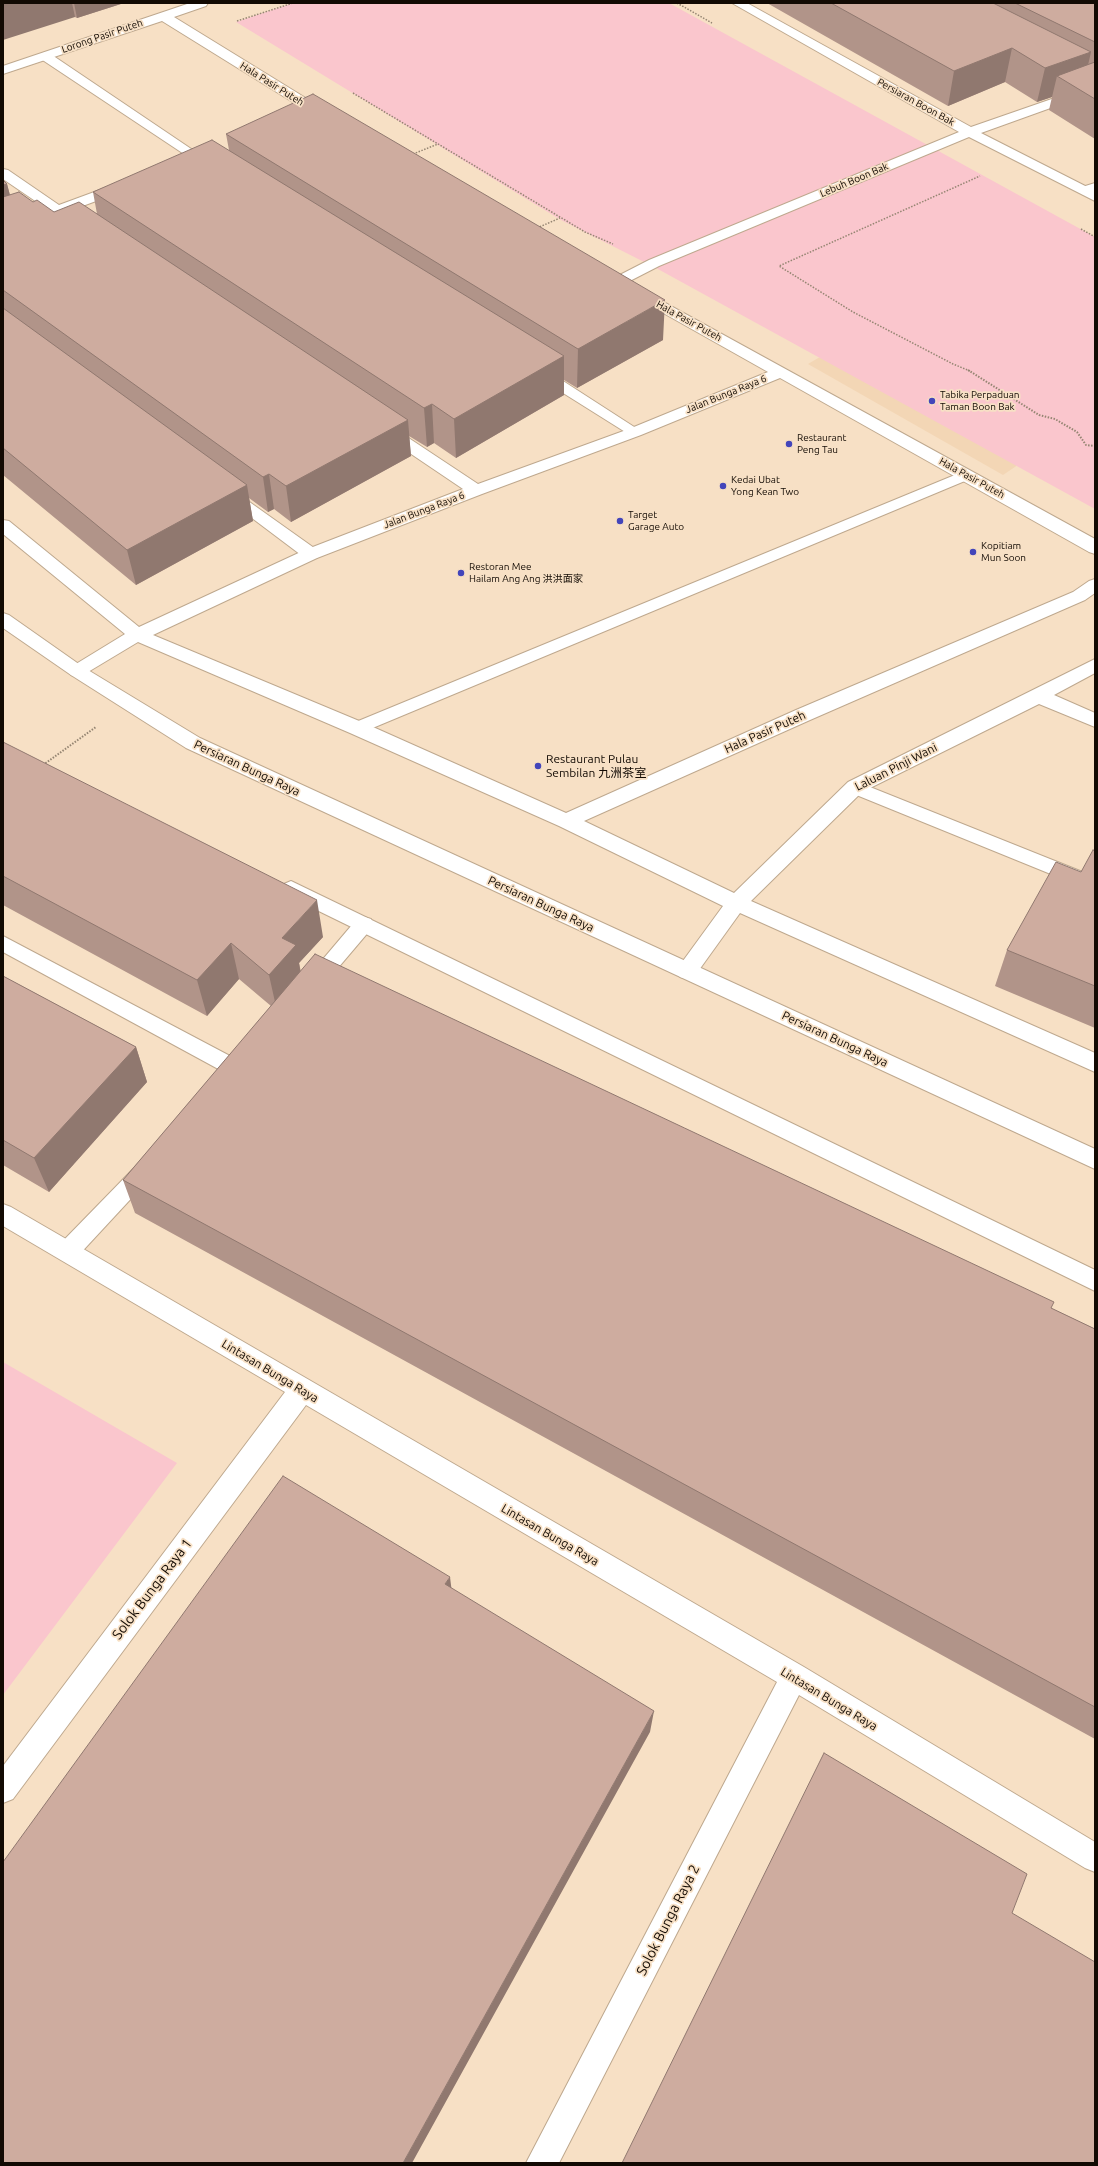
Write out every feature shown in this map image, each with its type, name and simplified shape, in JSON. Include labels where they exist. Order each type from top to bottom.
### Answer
[{"type":"street","name":"Lorong Pasir Puteh","points":[[3,70],[202,3]]},
{"type":"street","name":"Persiaran Boon Bak","points":[[738,3],[970,132],[1091,191]]},
{"type":"street","name":"Hala Pasir Puteh","points":[[162,16],[335,122]]},
{"type":"street","name":"Lebuh Boon Bak","points":[[617,282],[654,263],[970,132],[1095,87]]},
{"type":"street","points":[[307,120],[322,114]]},
{"type":"street","points":[[183,164],[213,153]]},
{"type":"street","points":[[3,172],[97,237]]},
{"type":"street","points":[[3,230],[131,183]]},
{"type":"street","name":"Hala Pasir Puteh","points":[[603,274],[1089,543],[1095,548]]},
{"type":"street","name":"Jalan Bunga Raya 6","points":[[77,671],[137,635],[311,554],[476,490],[635,432],[781,372]]},
{"type":"street","points":[[376,423],[476,490]]},
{"type":"street","points":[[3,525],[137,635],[357,728],[566,821],[736,903],[1095,1063]]},
{"type":"street","name":"Hala Pasir Puteh","points":[[566,821],[803,715],[1079,596],[1095,585]]},
{"type":"street","name":"Persiaran Bunga Raya","points":[[3,619],[77,671],[193,743],[1095,1159]]},
{"type":"street","name":"Laluan Pinji Wani","points":[[687,971],[736,903],[855,787],[1038,696],[1095,665]]},
{"type":"street","points":[[1038,696],[1095,720]]},
{"type":"street","points":[[272,880],[1095,1281]]},
{"type":"street","name":"Lintasan Bunga Raya","points":[[3,1214],[794,1677],[1095,1858]]},
{"type":"street","name":"Solok Bunga Raya 1","points":[[3,1789],[302,1390]]},
{"type":"street","name":"Solok Bunga Raya 2","points":[[542,2163],[794,1677]]},
{"type":"lane","points":[[45,56],[218,171]]},
{"type":"lane","points":[[1081,80],[1095,87]]},
{"type":"lane","points":[[527,364],[635,432]]},
{"type":"lane","points":[[357,728],[967,476]]},
{"type":"lane","points":[[215,483],[311,554]]},
{"type":"lane","points":[[855,787],[1095,885]]},
{"type":"lane","points":[[304,994],[364,924]]},
{"type":"lane","points":[[3,943],[239,1070]]},
{"type":"lane","points":[[68,1251],[159,1155]]},
{"type":"path","points":[[242,26],[236,22],[293,3]]},
{"type":"path","points":[[350,91],[585,232],[614,244]]},
{"type":"path","points":[[407,157],[438,144]]},
{"type":"path","points":[[984,175],[779,266],[853,312],[952,364],[969,370],[1039,415],[1054,419],[1077,432],[1086,445],[1095,446]]},
{"type":"path","points":[[535,229],[561,218]]},
{"type":"path","points":[[39,768],[129,703]]},
{"type":"shaded area","points":[[293,3],[669,3],[1095,237],[1095,509],[656,268],[561,220],[236,22]]},
{"type":"shaded area","name":"Tabika Perpaduan Taman Boon Bak","points":[[864,331],[1058,438],[1003,475],[808,364]]},
{"type":"shaded area","points":[[3,1362],[177,1463],[3,1695]]},
{"type":"building","points":[[831,3],[993,3],[1091,52],[1045,68],[1012,48],[954,71]]},
{"type":"building","points":[[1015,3],[1095,3],[1095,42]]},
{"type":"building","points":[[1095,62],[1095,99],[1057,76]]},
{"type":"building","points":[[313,94],[665,300],[578,349],[226,134]]},
{"type":"building","points":[[212,140],[564,356],[454,419],[432,404],[424,408],[93,192]]},
{"type":"building","points":[[19,192],[33,202],[37,200],[54,212],[79,202],[408,420],[286,486],[269,474],[263,477],[3,290],[3,197]]},
{"type":"building","points":[[3,308],[247,485],[127,550],[3,448]]},
{"type":"building","points":[[3,742],[317,900],[282,938],[296,945],[269,975],[231,943],[197,980],[3,876]]},
{"type":"building","points":[[1093,850],[1095,851],[1095,986],[1007,950],[1056,862],[1081,872]]},
{"type":"building","points":[[315,954],[1054,1302],[1051,1308],[1095,1329],[1095,1707],[123,1180]]},
{"type":"building","points":[[3,976],[136,1047],[34,1158],[3,1140]]},
{"type":"building","points":[[283,1476],[450,1577],[445,1584],[654,1711],[403,2163],[3,2163],[3,1862]]},
{"type":"building","points":[[824,1753],[1027,1874],[1012,1913],[1095,1962],[1095,2163],[622,2163]]},
{"type":"place","name":"Tabika Perpaduan Taman Boon Bak","points":[[932,401]]},
{"type":"place","name":"Restaurant Peng Tau","points":[[789,444]]},
{"type":"place","name":"Kedai Ubat Yong Kean Two","points":[[723,486]]},
{"type":"place","name":"Target Garage Auto","points":[[620,521]]},
{"type":"place","name":"Kopitiam Mun Soon","points":[[973,552]]},
{"type":"place","name":"Restoran Mee Hailam Ang Ang 洪洪面家","points":[[461,573]]},
{"type":"place","name":"Restaurant Pulau Sembilan 九洲茶室","points":[[538,766]]}]
